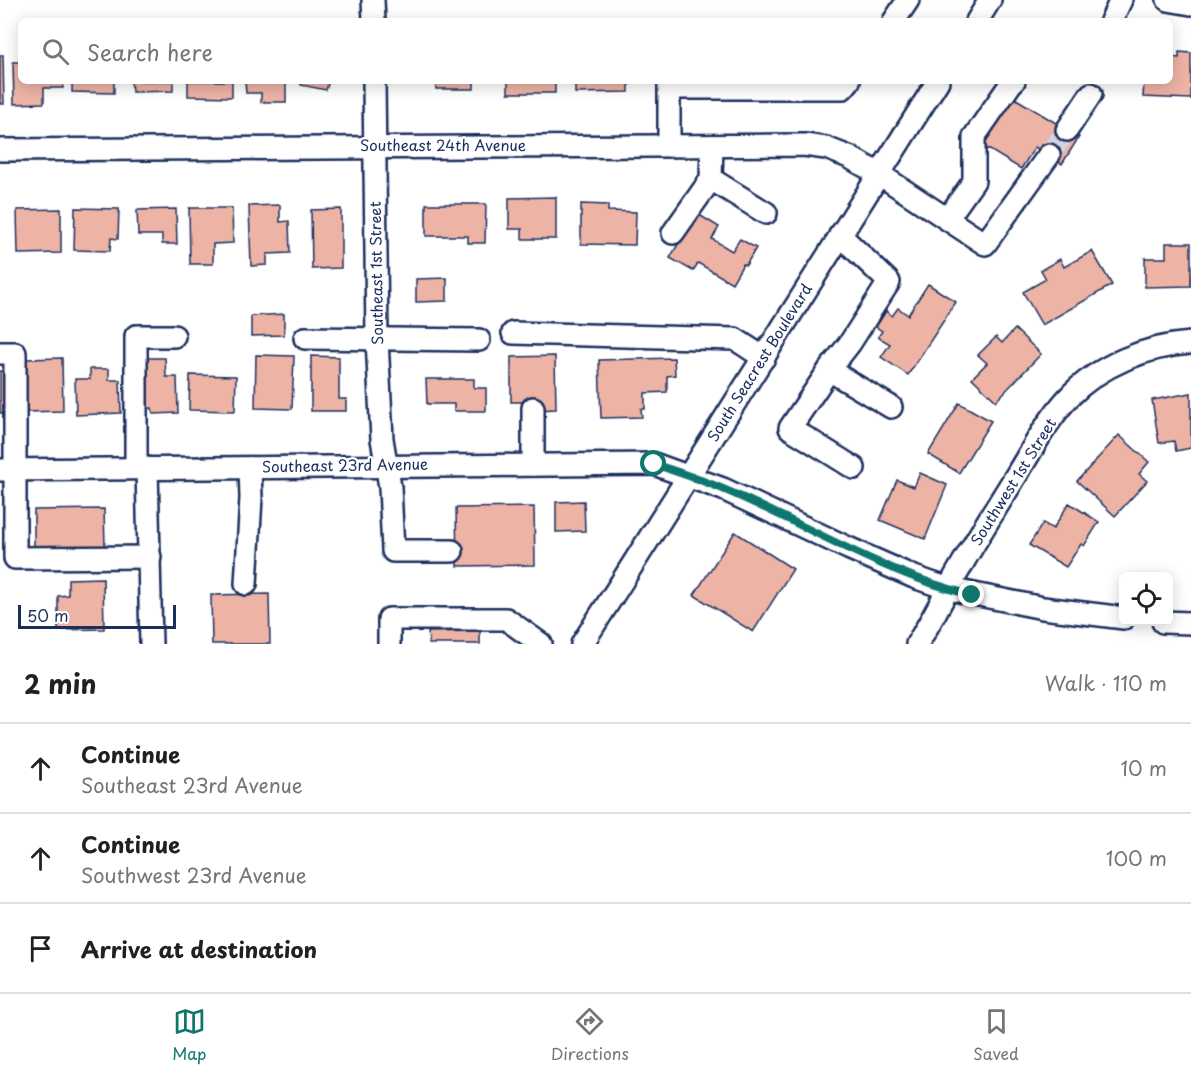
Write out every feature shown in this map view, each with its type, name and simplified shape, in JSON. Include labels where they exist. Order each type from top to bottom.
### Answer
[{"type":"street","points":[[374,0],[374,18]]},
{"type":"street","points":[[891,0],[893,18]]},
{"type":"street","points":[[895,18],[908,0]]},
{"type":"street","points":[[979,18],[990,0]]},
{"type":"street","points":[[1112,18],[1121,0]]},
{"type":"street","points":[[1168,0],[1191,4]]},
{"type":"street","name":"Southeast 1st Street","points":[[374,84],[377,339],[382,439],[390,487],[393,551],[452,551]]},
{"type":"street","points":[[669,146],[669,85],[843,88],[846,84]]},
{"type":"street","name":"South Seacrest Boulevard","points":[[582,644],[936,84]]},
{"type":"street","points":[[947,219],[974,181],[974,137],[1010,84]]},
{"type":"street","points":[[1067,130],[1091,94]]},
{"type":"street","points":[[673,232],[711,179],[712,146]]},
{"type":"street","name":"Southeast 24th Avenue","points":[[0,150],[816,146],[838,152],[879,174],[985,244],[1049,155]]},
{"type":"street","points":[[711,179],[766,213]]},
{"type":"street","points":[[840,235],[889,282],[850,343],[790,428],[854,468]]},
{"type":"street","points":[[513,333],[735,339],[764,358]]},
{"type":"street","points":[[151,644],[150,557],[142,468],[136,336],[174,336]]},
{"type":"street","points":[[305,338],[479,340]]},
{"type":"street","name":"Southwest 1st Street","points":[[917,644],[1045,427],[1069,398],[1092,378],[1119,362],[1146,351],[1191,343]]},
{"type":"street","points":[[0,353],[15,353],[7,470],[15,558],[150,557]]},
{"type":"street","points":[[829,370],[891,407]]},
{"type":"street","points":[[533,408],[533,465]]},
{"type":"street","name":"Southeast 23rd Avenue","points":[[7,470],[654,464],[723,489],[879,562],[949,589],[1043,608],[1119,617]]},
{"type":"street","points":[[246,584],[250,468]]},
{"type":"street","points":[[389,644],[389,619],[507,619],[541,644]]},
{"type":"street","points":[[1173,622],[1191,623]]},
{"type":"building","points":[[1179,52],[1191,53],[1191,99],[1143,97],[1144,84],[1173,84],[1173,57],[1179,58]]},
{"type":"building","points":[[0,55],[3,55],[4,104],[0,104]]},
{"type":"building","points":[[13,62],[18,62],[18,84],[63,84],[63,88],[44,88],[44,103],[14,104]]},
{"type":"building","points":[[72,84],[114,84],[114,93],[72,92]]},
{"type":"building","points":[[131,84],[173,84],[173,91],[132,92]]},
{"type":"building","points":[[188,84],[232,84],[232,97],[188,96]]},
{"type":"building","points":[[245,84],[286,84],[286,102],[261,102],[261,93],[246,93]]},
{"type":"building","points":[[301,84],[328,84],[326,90]]},
{"type":"building","points":[[435,84],[474,84],[474,89],[436,89]]},
{"type":"building","points":[[508,84],[555,84],[555,93],[508,93]]},
{"type":"building","points":[[575,84],[629,84],[629,92],[575,93]]},
{"type":"building","points":[[1013,97],[1079,137],[1062,164],[1035,147],[1021,169],[983,146]]},
{"type":"building","points":[[556,197],[556,239],[522,239],[522,229],[509,229],[509,198]]},
{"type":"building","points":[[426,204],[486,204],[485,243],[468,243],[468,236],[426,236]]},
{"type":"building","points":[[581,204],[608,205],[608,211],[636,212],[635,245],[581,244]]},
{"type":"building","points":[[280,205],[280,222],[289,221],[290,253],[267,254],[267,265],[251,266],[249,206]]},
{"type":"building","points":[[75,208],[119,209],[118,239],[111,238],[110,251],[74,250]]},
{"type":"building","points":[[189,208],[232,208],[233,243],[213,244],[213,264],[190,264]]},
{"type":"building","points":[[61,209],[61,253],[18,254],[17,210]]},
{"type":"building","points":[[176,209],[177,244],[162,244],[162,235],[138,235],[137,210]]},
{"type":"building","points":[[341,209],[341,268],[312,269],[311,210]]},
{"type":"building","points":[[696,213],[719,227],[712,239],[732,251],[740,239],[756,248],[732,283],[698,263],[693,271],[670,258]]},
{"type":"building","points":[[1166,243],[1191,243],[1191,286],[1145,287],[1145,258],[1166,258]]},
{"type":"building","points":[[1092,251],[1112,285],[1042,325],[1023,292],[1046,279],[1041,270],[1060,259],[1064,267]]},
{"type":"building","points":[[447,278],[447,301],[416,302],[416,279]]},
{"type":"building","points":[[928,284],[956,302],[908,375],[881,357],[890,344],[878,337],[882,331],[876,327],[886,311],[892,316],[898,308],[908,315]]},
{"type":"building","points":[[284,314],[284,335],[251,336],[251,316]]},
{"type":"building","points":[[1015,329],[1041,354],[996,401],[972,378],[987,363],[978,355],[996,337],[1002,343]]},
{"type":"building","points":[[256,355],[294,356],[292,409],[255,408]]},
{"type":"building","points":[[311,356],[339,357],[339,399],[346,399],[346,411],[311,411]]},
{"type":"building","points":[[555,356],[556,409],[537,410],[537,402],[511,402],[511,357]]},
{"type":"building","points":[[62,358],[63,411],[26,412],[26,359]]},
{"type":"building","points":[[142,358],[165,358],[166,377],[177,377],[178,413],[153,414],[152,408],[143,408]]},
{"type":"building","points":[[674,358],[675,375],[667,376],[667,392],[645,393],[645,409],[641,409],[642,417],[601,418],[599,360]]},
{"type":"building","points":[[90,369],[109,369],[109,380],[120,380],[121,413],[76,415],[75,379],[90,379]]},
{"type":"building","points":[[0,371],[6,371],[5,413],[0,413]]},
{"type":"building","points":[[190,375],[236,376],[235,411],[189,410]]},
{"type":"building","points":[[426,379],[474,379],[474,388],[486,388],[486,411],[454,411],[454,404],[427,404]]},
{"type":"building","points":[[1191,393],[1191,448],[1176,451],[1174,441],[1159,443],[1152,400]]},
{"type":"building","points":[[959,403],[991,421],[959,473],[928,454]]},
{"type":"building","points":[[1119,435],[1149,462],[1139,474],[1147,481],[1115,516],[1077,481]]},
{"type":"building","points":[[920,473],[947,485],[925,539],[880,520],[897,480],[914,487]]},
{"type":"building","points":[[584,501],[585,531],[556,532],[556,502]]},
{"type":"building","points":[[1069,503],[1099,522],[1084,546],[1081,544],[1066,567],[1029,545],[1043,523],[1053,529]]},
{"type":"building","points":[[534,507],[535,565],[457,566],[456,508]]},
{"type":"building","points":[[104,509],[105,547],[34,548],[34,510]]},
{"type":"building","points":[[735,532],[793,569],[753,632],[694,595]]},
{"type":"building","points":[[103,578],[104,629],[58,630],[58,596],[68,595],[68,579]]},
{"type":"building","points":[[269,594],[270,644],[212,644],[211,595]]},
{"type":"building","points":[[480,631],[480,644],[429,644],[428,632]]},
{"type":"tunnel","points":[[1049,155],[1067,130]]},
{"type":"route","points":[[654,464],[723,489],[914,577],[972,595]]}]
